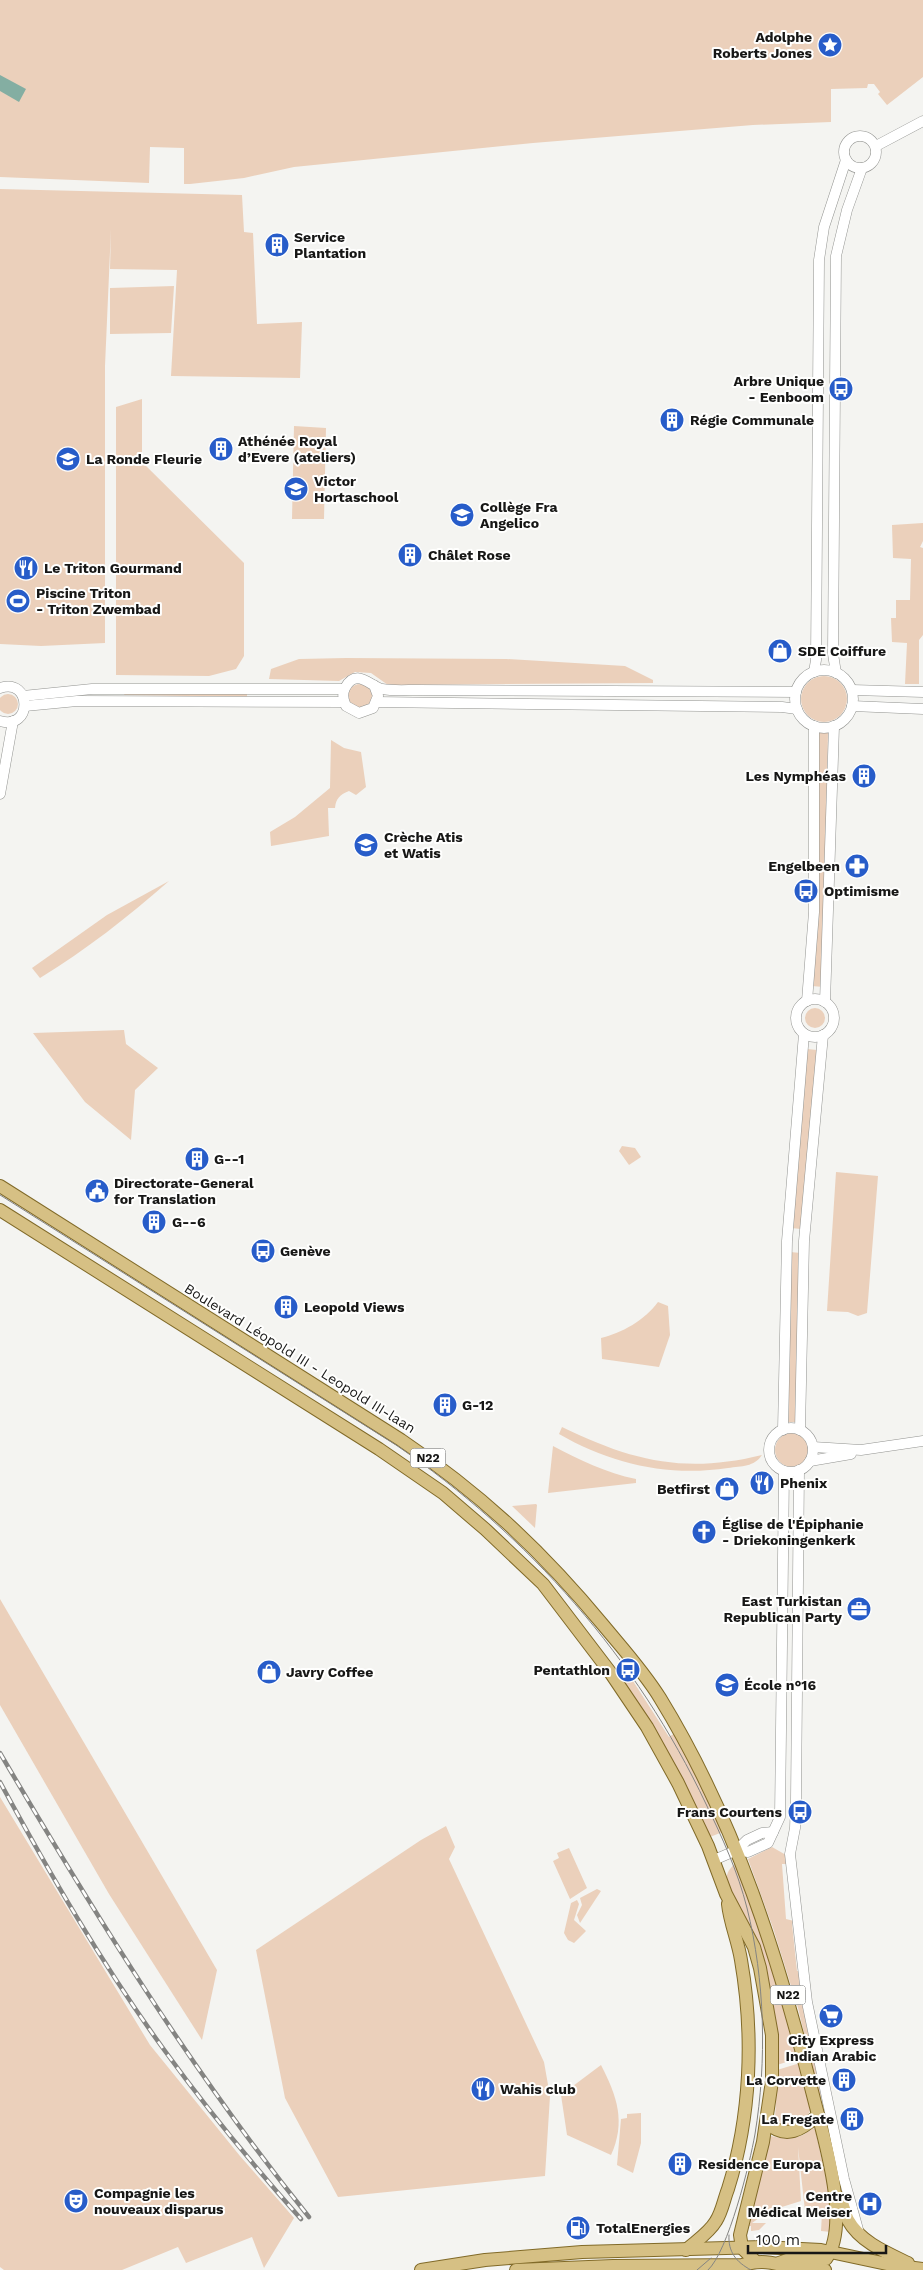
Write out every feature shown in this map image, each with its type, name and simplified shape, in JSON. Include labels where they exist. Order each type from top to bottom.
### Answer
[{"type":"main road","name":"Boulevard Léopold III - Leopold III-laan","points":[[0,1186],[408,1444],[478,1496],[523,1536],[557,1571],[627,1652],[659,1696],[704,1778],[737,1850],[770,1937],[789,1999],[818,2115],[835,2194],[838,2230],[831,2251]]},
{"type":"main road","name":"N22","points":[[0,1210],[390,1456],[463,1509],[504,1546],[555,1599],[634,1706],[678,1783],[714,1860],[726,1894],[741,1959],[747,2002],[749,2048],[745,2102],[737,2156],[719,2217],[712,2227],[686,2250]]},
{"type":"main road","name":"N22","points":[[726,1894],[754,1947],[766,1995],[773,2064],[767,2123],[741,2226],[742,2248]]},
{"type":"main road","points":[[767,2123],[779,2131],[793,2132],[818,2115]]},
{"type":"main road","points":[[835,2194],[842,2200],[848,2220],[859,2233],[876,2247],[918,2268]]},
{"type":"main road","points":[[421,2270],[542,2255],[788,2247],[831,2251],[892,2265],[918,2268]]},
{"type":"main road","points":[[742,2248],[756,2262]]},
{"type":"main road","points":[[779,2263],[790,2259],[822,2260],[826,2259],[831,2251]]},
{"type":"main road","points":[[516,2270],[578,2266],[742,2265],[756,2262],[779,2263],[790,2267],[825,2270]]},
{"type":"street","points":[[876,146],[923,121]]},
{"type":"street","points":[[814,672],[816,660],[819,260],[824,227],[846,160],[846,145],[852,138],[867,137],[876,146]]},
{"type":"street","points":[[836,673],[832,654],[836,256],[848,210],[862,168],[874,160],[876,146]]},
{"type":"street","points":[[846,160],[853,166],[862,168]]},
{"type":"street","points":[[818,488],[834,488]]},
{"type":"street","points":[[825,670],[836,673],[846,680],[852,690],[852,706],[846,718],[834,726],[814,726],[804,720],[797,709],[796,692],[803,680],[814,672],[825,670]]},
{"type":"street","points":[[374,685],[377,690],[376,702],[372,708],[359,713],[350,710],[344,702],[344,690],[350,681],[360,678],[381,688],[422,690],[796,692]]},
{"type":"street","points":[[0,688],[12,687],[24,700],[344,702]]},
{"type":"street","points":[[24,700],[92,689],[344,690]]},
{"type":"street","points":[[852,690],[923,692]]},
{"type":"street","points":[[0,720],[13,721],[22,715],[24,700]]},
{"type":"street","points":[[376,702],[630,704],[782,707],[797,709]]},
{"type":"street","points":[[852,706],[923,709]]},
{"type":"street","points":[[0,794],[13,721]]},
{"type":"street","points":[[806,1001],[814,912],[814,726]]},
{"type":"street","points":[[825,1002],[834,726]]},
{"type":"street","points":[[816,999],[825,1002],[832,1010],[834,1017],[831,1028],[823,1035],[810,1037],[804,1034],[799,1029],[796,1017],[799,1007],[806,1001],[816,999]]},
{"type":"street","points":[[783,1430],[787,1241],[804,1034]]},
{"type":"street","points":[[800,1430],[804,1241],[823,1035]]},
{"type":"street","points":[[810,1461],[813,1447],[810,1438],[800,1430],[792,1428],[783,1430],[773,1437],[770,1449],[774,1462],[784,1471],[799,1470],[810,1461],[850,1455],[861,1450]]},
{"type":"street","points":[[813,1447],[861,1450],[923,1442]]},
{"type":"street","points":[[799,1470],[796,1800],[795,1828],[790,1854],[807,2002],[852,2211],[859,2233]]},
{"type":"street","points":[[714,1860],[737,1850],[747,1840],[762,1833],[773,1832],[780,1817],[784,1471]]},
{"type":"street","points":[[818,2115],[828,2102]]},
{"type":"shaded area","points":[[0,0],[923,0],[923,77],[887,105],[878,94],[880,92],[874,84],[868,84],[867,88],[831,89],[831,122],[753,125],[533,143],[294,167],[244,178],[190,184],[184,184],[184,148],[150,147],[149,183],[0,177]]},
{"type":"shaded area","points":[[0,75],[26,89],[19,102],[0,91]]},
{"type":"shaded area","points":[[0,189],[242,195],[244,232],[253,233],[257,324],[302,322],[300,378],[171,376],[177,270],[110,269],[111,229],[105,366],[105,643],[41,646],[0,644]]},
{"type":"shaded area","points":[[174,286],[171,333],[110,334],[110,288]]},
{"type":"shaded area","points":[[142,399],[142,462],[244,563],[244,656],[236,669],[209,676],[116,675],[116,407]]},
{"type":"shaded area","points":[[294,426],[326,428],[324,519],[292,519]]},
{"type":"shaded area","points":[[923,523],[923,541],[920,547],[923,548],[923,635],[919,640],[919,684],[905,684],[907,643],[892,642],[891,618],[896,618],[896,600],[910,600],[911,559],[893,558],[892,525]]},
{"type":"shaded area","points":[[299,659],[506,659],[625,666],[653,680],[653,683],[388,685],[371,673],[355,672],[339,681],[269,679],[271,669]]},
{"type":"shaded area","points":[[819,676],[829,676],[843,686],[847,699],[843,712],[837,718],[829,722],[819,722],[805,712],[801,704],[801,694],[811,680]]},
{"type":"shaded area","points":[[360,684],[369,687],[372,696],[369,705],[360,708],[351,705],[348,696],[351,687]]},
{"type":"shaded area","points":[[247,691],[247,697],[124,695],[125,693]]},
{"type":"shaded area","points":[[4,694],[12,694],[18,700],[18,708],[12,714],[4,714],[-2,708],[-2,700]]},
{"type":"shaded area","points":[[819,733],[828,733],[823,987],[812,986]]},
{"type":"shaded area","points":[[331,740],[344,748],[361,752],[366,787],[356,795],[349,791],[340,796],[335,808],[328,808],[329,836],[271,846],[270,832],[295,817],[330,788]]},
{"type":"shaded area","points":[[169,881],[107,932],[40,978],[32,968],[107,915]]},
{"type":"shaded area","points":[[815,1008],[822,1011],[825,1018],[822,1025],[815,1028],[808,1025],[805,1018],[808,1011]]},
{"type":"shaded area","points":[[124,1030],[126,1044],[158,1068],[135,1090],[131,1140],[85,1102],[33,1033]]},
{"type":"shaded area","points":[[807,1049],[817,1050],[801,1229],[791,1228]]},
{"type":"shaded area","points":[[622,1146],[635,1148],[641,1157],[629,1165],[619,1151]]},
{"type":"shaded area","points":[[836,1172],[878,1176],[867,1313],[858,1316],[848,1312],[827,1311]]},
{"type":"shaded area","points":[[790,1252],[801,1253],[796,1422],[785,1422]]},
{"type":"shaded area","points":[[658,1302],[668,1306],[670,1335],[659,1367],[602,1359],[601,1338],[633,1325],[647,1315]]},
{"type":"shaded area","points":[[562,1427],[612,1448],[659,1461],[708,1463],[734,1461],[762,1455],[751,1464],[706,1470],[684,1471],[640,1466],[599,1453],[559,1434]]},
{"type":"shaded area","points":[[792,1433],[799,1434],[804,1438],[808,1443],[808,1457],[804,1462],[799,1466],[792,1467],[785,1466],[780,1462],[776,1457],[775,1450],[776,1443],[780,1438],[785,1434]]},
{"type":"shaded area","points":[[553,1446],[604,1470],[636,1479],[636,1483],[548,1493]]},
{"type":"shaded area","points":[[536,1504],[535,1528],[512,1506]]},
{"type":"shaded area","points":[[0,1599],[217,1970],[202,2040],[109,1894],[0,1705]]},
{"type":"shaded area","points":[[624,1667],[669,1737],[675,1733],[725,1831],[710,1837],[616,1673]]},
{"type":"shaded area","points":[[0,1797],[150,2045],[240,2156],[294,2218],[264,2268],[252,2237],[186,2263],[178,2247],[122,2270],[4,2270],[0,2267]]},
{"type":"shaded area","points":[[446,1826],[455,1847],[449,1859],[544,2062],[550,2096],[545,2176],[338,2197],[285,2098],[256,1950],[421,1840]]},
{"type":"shaded area","points":[[772,1847],[786,1855],[789,1864],[782,1864],[786,1919],[794,1921],[792,1924],[797,1971],[800,1971],[820,2083],[821,2103],[798,2008],[773,1928],[748,1859]]},
{"type":"shaded area","points":[[569,1848],[587,1888],[570,1899],[553,1861],[559,1858],[557,1853]]},
{"type":"shaded area","points":[[736,1862],[763,1936],[799,2058],[777,2065],[769,2000],[760,1952],[752,1929],[734,1901],[728,1886],[727,1874]]},
{"type":"shaded area","points":[[597,1889],[601,1891],[580,1923],[577,1915],[582,1905],[580,1898]]},
{"type":"shaded area","points":[[577,1900],[579,1904],[574,1920],[586,1931],[574,1943],[568,1940],[564,1933],[571,1903]]},
{"type":"shaded area","points":[[800,2063],[810,2111],[807,2117],[790,2127],[777,2124],[775,2120],[777,2070]]},
{"type":"shaded area","points":[[601,2065],[618,2109],[618,2131],[611,2155],[567,2135],[561,2095]]},
{"type":"shaded area","points":[[641,2113],[641,2143],[633,2173],[617,2165],[621,2119],[627,2118],[627,2114]]},
{"type":"shaded area","points":[[813,2128],[815,2129],[828,2187],[831,2232],[821,2231],[822,2213],[805,2211],[798,2147],[801,2201],[769,2211],[752,2223],[766,2223],[759,2230],[751,2231],[751,2226],[746,2226],[769,2138],[771,2136],[783,2138],[798,2137]]},
{"type":"tram line","points":[[0,1195],[396,1445],[445,1481],[491,1519],[534,1560],[575,1604],[613,1650],[647,1699],[678,1750],[724,1842],[747,1908],[758,1963],[761,1992],[762,2049],[759,2106],[755,2134],[743,2185],[730,2227],[716,2260],[708,2270]]},
{"type":"tram line","points":[[729,2235],[730,2247],[734,2256],[741,2264],[751,2270]]},
{"type":"tram line","points":[[697,2270],[711,2258]]},
{"type":"railway","points":[[0,1753],[71,1873],[146,1991],[225,2106],[309,2217]]},
{"type":"railway","points":[[0,1782],[78,1919],[142,2019],[214,2115],[301,2219]]},
{"type":"place","name":"Adolphe Roberts Jones","points":[[830,45]]},
{"type":"place","name":"Service Plantation","points":[[277,245]]},
{"type":"place","name":"Arbre Unique - Eenboom","points":[[841,389]]},
{"type":"place","name":"Régie Communale","points":[[672,420]]},
{"type":"place","name":"Athénée Royal d’Evere (ateliers)","points":[[221,449]]},
{"type":"place","name":"La Ronde Fleurie","points":[[68,459]]},
{"type":"place","name":"Victor Hortaschool","points":[[296,489]]},
{"type":"place","name":"Collège Fra Angelico","points":[[462,515]]},
{"type":"place","name":"Châlet Rose","points":[[410,555]]},
{"type":"place","name":"Le Triton Gourmand","points":[[26,568]]},
{"type":"place","name":"Piscine Triton - Triton Zwembad","points":[[18,601]]},
{"type":"place","name":"SDE Coiffure","points":[[780,651]]},
{"type":"place","name":"Les Nymphéas","points":[[864,776]]},
{"type":"place","name":"Crèche Atis et Watis","points":[[366,845]]},
{"type":"place","name":"Engelbeen","points":[[857,866]]},
{"type":"place","name":"Optimisme","points":[[806,891]]},
{"type":"place","name":"G--1","points":[[197,1159]]},
{"type":"place","name":"Directorate-General for Translation","points":[[97,1191]]},
{"type":"place","name":"G--6","points":[[154,1222]]},
{"type":"place","name":"Genève","points":[[263,1251]]},
{"type":"place","name":"Leopold Views","points":[[286,1307]]},
{"type":"place","name":"G-12","points":[[445,1405]]},
{"type":"place","name":"Phenix","points":[[762,1483]]},
{"type":"place","name":"Betfirst","points":[[727,1489]]},
{"type":"place","name":"Église de l'Épiphanie - Driekoningenkerk","points":[[704,1532]]},
{"type":"place","name":"East Turkistan Republican Party","points":[[859,1609]]},
{"type":"place","name":"Pentathlon","points":[[628,1670]]},
{"type":"place","name":"Javry Coffee","points":[[269,1672]]},
{"type":"place","name":"École n°16","points":[[727,1685]]},
{"type":"place","name":"Frans Courtens","points":[[800,1812]]},
{"type":"place","name":"City Express Indian Arabic","points":[[831,2016]]},
{"type":"place","name":"La Corvette","points":[[844,2080]]},
{"type":"place","name":"Wahis club","points":[[483,2089]]},
{"type":"place","name":"La Fregate","points":[[852,2119]]},
{"type":"place","name":"Residence Europa","points":[[680,2164]]},
{"type":"place","name":"Compagnie les nouveaux disparus","points":[[76,2201]]},
{"type":"place","name":"Centre Médical Meiser","points":[[870,2204]]},
{"type":"place","name":"TotalEnergies","points":[[578,2228]]}]
